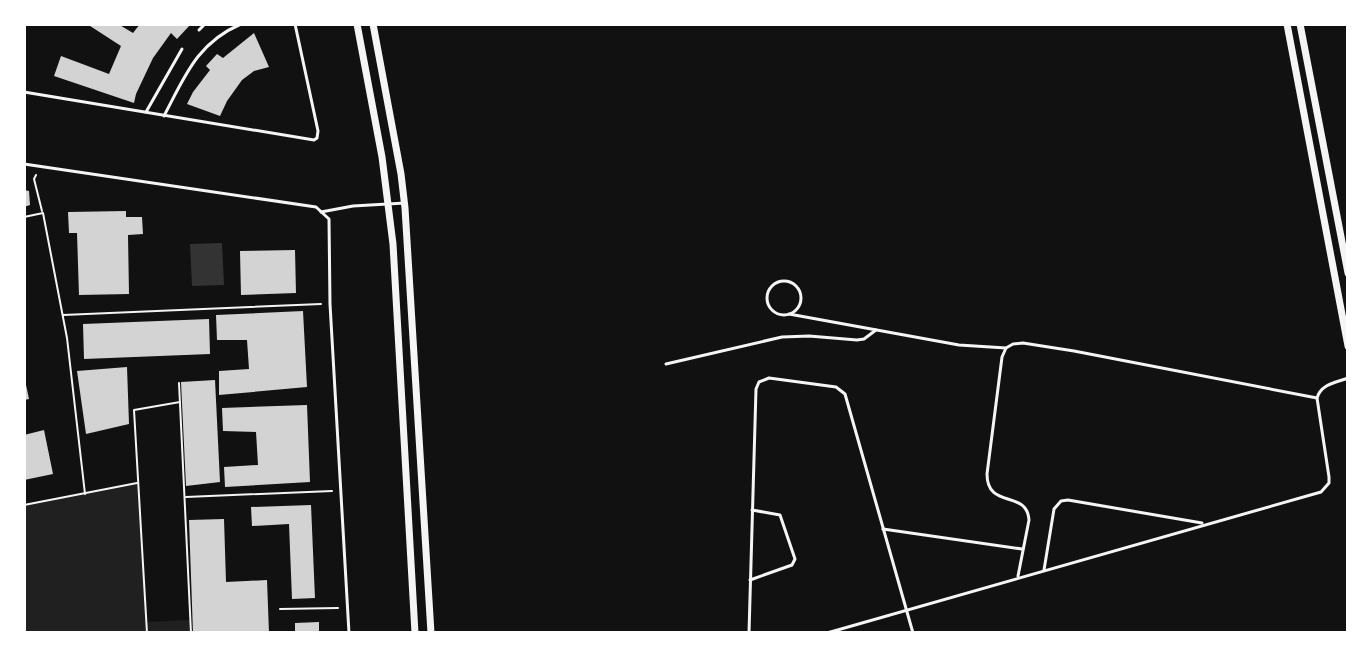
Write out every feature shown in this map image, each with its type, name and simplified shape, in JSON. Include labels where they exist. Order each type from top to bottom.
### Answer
[{"type":"street","points":[[357,24],[389,204],[393,244],[415,633]]},
{"type":"street","points":[[373,24],[405,203],[431,633]]},
{"type":"street","points":[[1287,24],[1348,346]]},
{"type":"street","points":[[1300,24],[1348,273]]},
{"type":"lane","points":[[199,30],[205,24]]},
{"type":"lane","points":[[164,116],[192,62],[219,36],[241,24]]},
{"type":"lane","points":[[24,92],[314,140],[318,131],[295,24]]},
{"type":"lane","points":[[145,113],[182,49]]},
{"type":"lane","points":[[24,164],[316,207],[329,219],[330,304],[349,633]]},
{"type":"lane","points":[[321,212],[353,206],[405,203]]},
{"type":"lane","points":[[789,314],[798,307],[799,291],[791,283],[780,282],[771,288],[767,298],[774,312],[779,314],[959,345],[1006,348],[1023,343],[1317,398]]},
{"type":"lane","points":[[666,364],[782,337],[857,340],[876,330]]},
{"type":"lane","points":[[1006,348],[1002,357],[987,481],[998,496],[1018,503],[1028,512],[1018,578]]},
{"type":"lane","points":[[749,633],[756,389],[759,382],[769,378],[842,390],[913,633]]},
{"type":"lane","points":[[828,633],[1321,492],[1329,483],[1329,477],[1317,398],[1323,387],[1348,378]]},
{"type":"lane","points":[[1044,570],[1054,509],[1061,501],[1205,524]]},
{"type":"lane","points":[[750,580],[789,567],[795,562],[780,515],[752,510]]},
{"type":"lane","points":[[883,529],[1023,549]]},
{"type":"path","points":[[40,166],[34,179],[67,338],[85,494]]},
{"type":"path","points":[[24,217],[43,213]]},
{"type":"path","points":[[63,315],[330,304]]},
{"type":"path","points":[[179,383],[191,633]]},
{"type":"path","points":[[147,633],[134,410],[180,402]]},
{"type":"path","points":[[24,505],[138,483]]},
{"type":"path","points":[[185,497],[341,491]]},
{"type":"path","points":[[280,609],[347,608]]},
{"type":"shaded area","points":[[222,243],[224,285],[192,286],[190,244]]},
{"type":"shaded area","points":[[138,483],[147,622],[190,620],[191,633],[24,633],[24,505]]},
{"type":"building","points":[[87,24],[118,24],[133,33],[140,24],[191,24],[177,39],[171,33],[153,58],[134,103],[54,76],[61,56],[109,74],[121,46]]},
{"type":"building","points":[[254,33],[269,67],[254,71],[242,80],[220,116],[187,104],[210,70],[206,66],[217,54],[223,58]]},
{"type":"building","points":[[24,190],[29,191],[30,205],[24,207]]},
{"type":"building","points":[[126,211],[126,217],[142,217],[143,234],[128,235],[129,294],[79,295],[77,233],[69,233],[68,212]]},
{"type":"building","points":[[295,250],[296,293],[241,295],[240,251]]},
{"type":"building","points":[[303,311],[307,387],[219,395],[219,371],[249,369],[247,340],[217,340],[216,315]]},
{"type":"building","points":[[209,319],[210,354],[84,359],[83,324]]},
{"type":"building","points":[[127,367],[129,424],[86,434],[77,371]]},
{"type":"building","points":[[215,380],[220,482],[186,486],[181,382]]},
{"type":"building","points":[[24,381],[29,399],[24,400]]},
{"type":"building","points":[[307,405],[310,482],[225,487],[224,467],[258,465],[256,432],[223,431],[222,408]]},
{"type":"building","points":[[44,430],[53,474],[24,480],[24,435]]},
{"type":"building","points":[[311,505],[315,598],[292,599],[289,524],[252,526],[251,507]]},
{"type":"building","points":[[224,519],[226,582],[267,580],[269,633],[193,633],[189,520]]},
{"type":"building","points":[[319,622],[319,633],[295,633],[295,623]]}]
